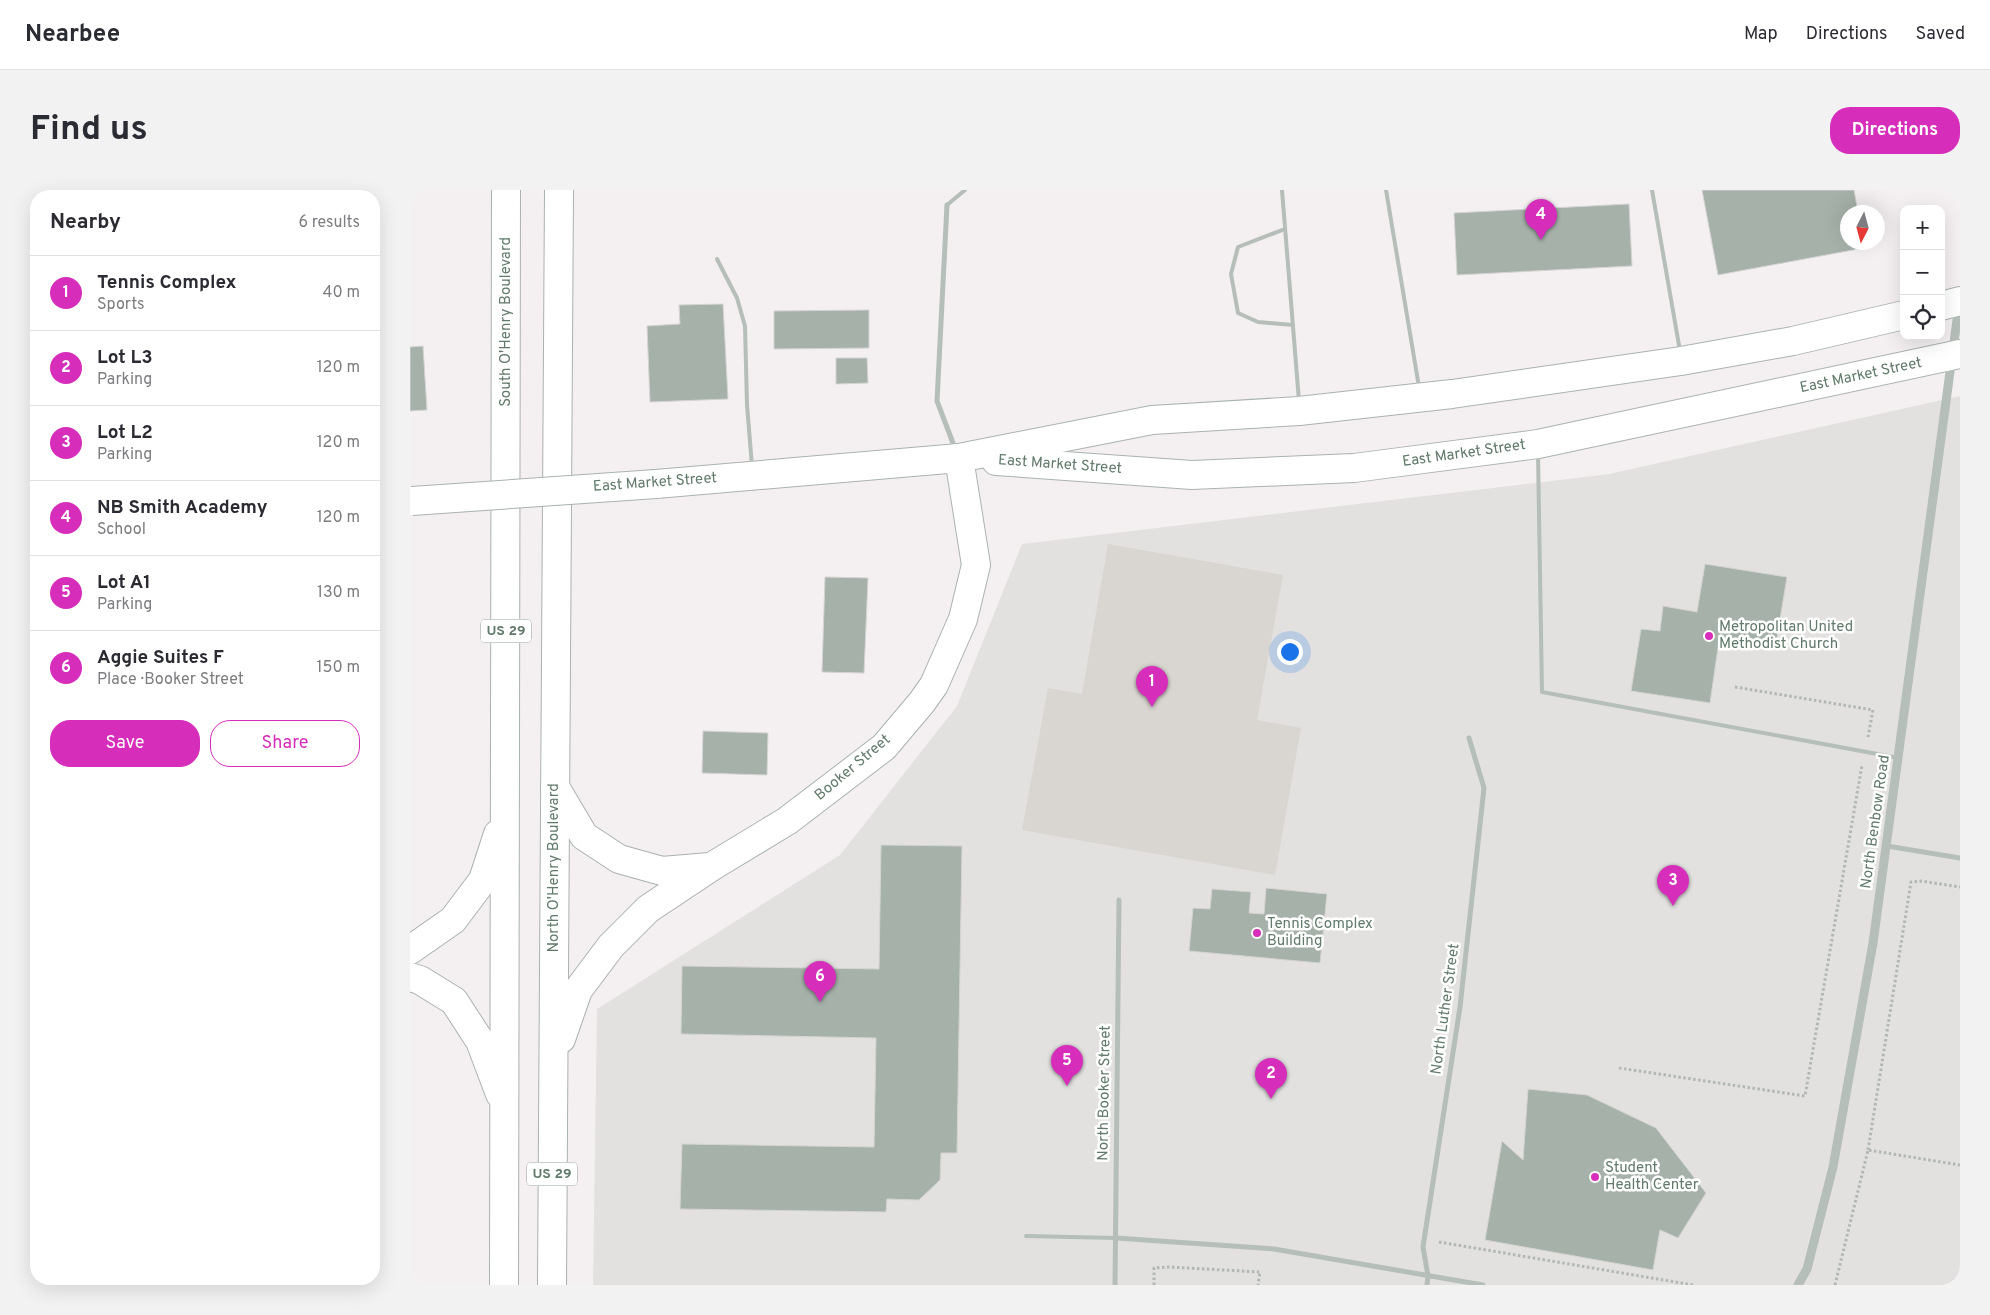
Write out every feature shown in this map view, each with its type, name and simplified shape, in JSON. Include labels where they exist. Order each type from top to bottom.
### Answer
[{"type":"main road","name":"South O'Henry Boulevard","points":[[506,190],[506,809]]},
{"type":"main road","name":"North O'Henry Boulevard","points":[[552,1285],[559,190]]},
{"type":"main road","points":[[1945,305],[1960,301]]},
{"type":"main road","name":"East Market Street","points":[[411,501],[656,484],[959,458],[1152,420],[1299,411],[1622,370],[1793,341],[1900,315]]},
{"type":"main road","name":"East Market Street","points":[[959,458],[1192,475],[1354,468],[1538,444],[1956,355]]},
{"type":"main road","name":"Booker Street","points":[[553,1063],[578,990],[611,946],[648,909],[711,867],[788,822],[884,747],[934,685],[963,619],[976,565],[959,458]]},
{"type":"main road","points":[[555,787],[584,836],[619,859],[662,871],[711,867]]},
{"type":"main road","points":[[410,950],[453,920],[484,880],[506,809]]},
{"type":"main road","name":"US 29","points":[[504,1285],[506,809]]},
{"type":"main road","points":[[410,978],[420,980],[454,1001],[480,1041],[506,1109]]},
{"type":"street","points":[[947,205],[936,401],[959,458]]},
{"type":"street","name":"North Benbow Road","points":[[1798,1285],[1806,1269],[1833,1167],[1873,943],[1956,355],[1960,301]]},
{"type":"street","name":"North Luther Street","points":[[1427,1285],[1428,1276],[1423,1247],[1460,1007],[1484,788],[1470,738]]},
{"type":"street","points":[[1887,846],[1960,858]]},
{"type":"street","name":"North Booker Street","points":[[1115,1285],[1120,900]]},
{"type":"street","points":[[1116,1238],[1274,1248],[1483,1285]]},
{"type":"lane","points":[[947,205],[965,190]]},
{"type":"lane","points":[[1282,190],[1299,411]]},
{"type":"lane","points":[[1386,190],[1421,397]]},
{"type":"lane","points":[[1652,190],[1681,361]]},
{"type":"lane","points":[[1285,229],[1238,247],[1231,274],[1238,313],[1258,322],[1293,325]]},
{"type":"lane","points":[[717,259],[737,298],[745,326],[747,405],[753,476]]},
{"type":"lane","points":[[1538,444],[1542,692],[1899,758]]},
{"type":"lane","points":[[1026,1236],[1116,1238]]},
{"type":"path","points":[[1618,1068],[1805,1096],[1873,710],[1735,687]]},
{"type":"path","points":[[1835,1285],[1868,1150],[1911,882],[1921,880],[1960,887]]},
{"type":"path","points":[[1868,1150],[1960,1165]]},
{"type":"path","points":[[1424,1240],[1693,1285]]},
{"type":"path","points":[[1154,1285],[1154,1268],[1169,1267],[1260,1272],[1258,1285]]},
{"type":"shaded area","points":[[1960,396],[1960,1285],[593,1285],[597,1009],[840,855],[957,706],[1022,544],[1609,474]]},
{"type":"shaded area","points":[[1108,544],[1283,575],[1257,720],[1301,728],[1275,875],[1022,830],[1048,688],[1082,694]]},
{"type":"building","points":[[1702,190],[1854,190],[1857,205],[1840,205],[1840,250],[1853,250],[1718,275]]},
{"type":"building","points":[[1629,204],[1632,266],[1457,275],[1454,213]]},
{"type":"building","points":[[723,304],[728,399],[650,402],[647,326],[680,324],[679,305]]},
{"type":"building","points":[[869,310],[869,348],[774,349],[774,311]]},
{"type":"building","points":[[423,346],[427,410],[410,411],[410,347]]},
{"type":"building","points":[[836,358],[867,358],[868,383],[836,384]]},
{"type":"building","name":"Metropolitan United Methodist Church","points":[[1705,564],[1787,577],[1775,650],[1719,641],[1710,703],[1631,691],[1641,629],[1660,631],[1663,606],[1697,612]]},
{"type":"building","points":[[825,577],[868,578],[864,673],[822,672]]},
{"type":"building","points":[[703,731],[768,733],[767,775],[702,773]]},
{"type":"building","points":[[881,845],[962,846],[957,1153],[941,1153],[940,1180],[919,1200],[887,1199],[886,1212],[680,1209],[682,1144],[874,1147],[876,1038],[681,1034],[682,966],[879,969]]},
{"type":"building","name":"Tennis Complex Building","points":[[1266,888],[1327,894],[1320,963],[1189,951],[1193,908],[1210,909],[1212,889],[1251,892],[1249,913],[1264,914]]},
{"type":"building","name":"Student Health Center","points":[[1528,1089],[1587,1095],[1656,1128],[1706,1193],[1678,1238],[1660,1230],[1653,1270],[1485,1240],[1502,1141],[1523,1160]]},
{"type":"place","name":"NB Smith Academy","points":[[1541,240]]},
{"type":"place","name":"Metropolitan United Methodist Church","points":[[1709,636]]},
{"type":"place","name":"Tennis Complex","points":[[1152,707]]},
{"type":"place","name":"Lot L2","points":[[1673,906]]},
{"type":"place","name":"Tennis Complex Building","points":[[1257,933]]},
{"type":"place","name":"Aggie Suites F","points":[[820,1002]]},
{"type":"place","name":"Lot A1","points":[[1067,1086]]},
{"type":"place","name":"Lot L3","points":[[1271,1099]]},
{"type":"place","name":"Student Health Center","points":[[1595,1177]]}]
